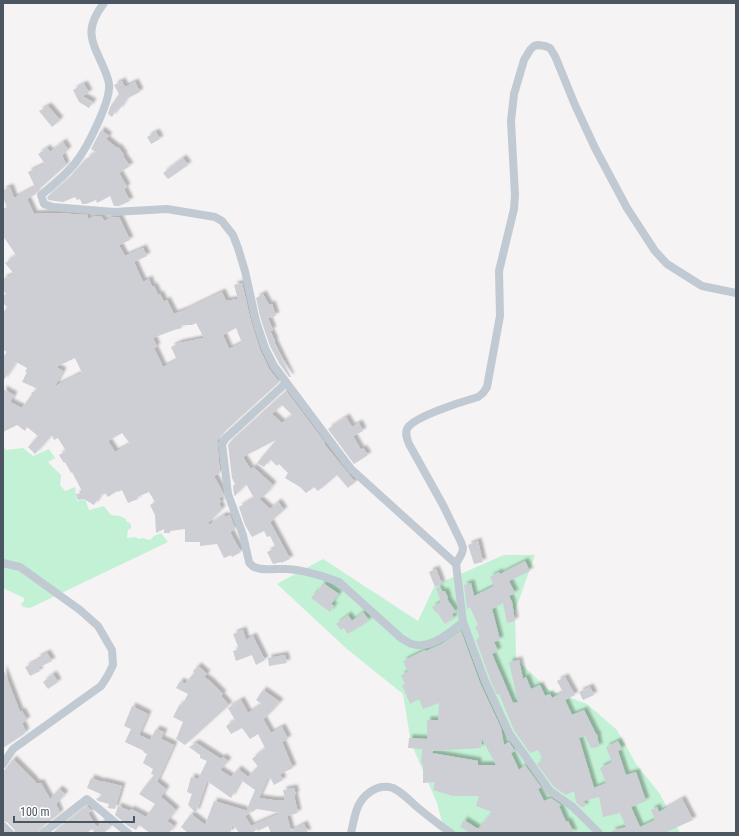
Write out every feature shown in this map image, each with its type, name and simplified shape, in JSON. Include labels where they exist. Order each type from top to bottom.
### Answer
[{"type":"street","points":[[104,3],[92,24],[91,32],[96,52],[108,78],[109,92],[107,102],[85,148],[77,161],[41,195],[44,204],[53,207],[114,212],[167,209],[215,217],[222,221],[233,235],[238,248],[245,270],[256,321],[265,348],[274,366],[351,469],[456,564]]},
{"type":"street","points":[[599,833],[573,807],[550,791],[508,732],[485,681],[463,622],[456,564],[463,548],[461,542],[444,505],[409,444],[406,433],[410,424],[425,416],[478,397],[487,387],[500,316],[499,271],[514,208],[515,195],[511,121],[514,94],[524,60],[534,46],[538,45],[550,48],[555,56],[595,148],[627,208],[655,251],[667,264],[702,286],[736,294]]},
{"type":"street","points":[[286,383],[226,438],[222,444],[228,494],[243,535],[248,562],[250,565],[256,568],[288,569],[339,582],[401,638],[413,645],[423,645],[434,642],[463,622]]},
{"type":"street","points":[[3,563],[20,567],[80,610],[98,626],[112,650],[112,666],[108,677],[101,686],[14,749],[3,764]]},
{"type":"street","points":[[351,833],[358,808],[365,796],[372,790],[383,787],[394,789],[441,827],[451,833]]},
{"type":"street","points":[[43,833],[87,799],[128,833]]},
{"type":"street","points":[[3,826],[10,833]]},
{"type":"green space","points":[[3,446],[6,450],[23,448],[33,456],[49,449],[55,458],[48,462],[61,475],[60,485],[65,491],[75,487],[77,501],[85,499],[89,510],[104,506],[111,515],[120,516],[126,519],[126,521],[131,524],[131,528],[128,530],[128,538],[135,537],[150,540],[154,536],[161,533],[168,542],[30,608],[23,607],[21,604],[24,601],[24,598],[3,588]]},
{"type":"green space","points":[[504,555],[535,555],[515,611],[516,659],[549,690],[587,704],[617,730],[636,764],[660,794],[680,833],[445,833],[437,803],[411,743],[403,694],[347,649],[277,584],[323,559],[418,621],[435,585]]},
{"type":"building","points":[[122,81],[125,87],[135,82],[140,92],[126,99],[119,110],[117,109],[112,117],[108,114],[110,107],[119,94],[114,85]]},
{"type":"building","points":[[84,84],[89,93],[82,96],[93,102],[89,108],[79,102],[73,90]]},
{"type":"building","points":[[48,106],[60,120],[52,127],[39,111]]},
{"type":"building","points":[[101,130],[109,136],[106,139],[117,148],[118,147],[130,166],[119,173],[127,187],[124,189],[130,201],[119,206],[114,206],[110,196],[97,203],[96,200],[86,204],[82,204],[80,199],[77,200],[75,197],[63,202],[48,200],[47,197],[67,180],[82,163],[87,161],[86,159],[96,152],[91,149]]},
{"type":"building","points":[[156,132],[160,139],[151,144],[147,137]]},
{"type":"building","points":[[63,142],[68,150],[62,155],[66,165],[37,191],[36,194],[27,199],[34,214],[55,213],[88,215],[88,219],[95,216],[102,217],[104,221],[113,217],[119,217],[130,240],[119,245],[125,256],[143,248],[147,256],[134,262],[143,282],[149,279],[152,287],[154,286],[158,295],[160,294],[164,302],[167,300],[174,314],[222,292],[226,301],[238,299],[234,285],[242,283],[251,322],[260,350],[269,369],[279,382],[222,434],[217,441],[220,473],[214,476],[222,491],[223,496],[219,498],[221,502],[219,504],[222,509],[208,523],[209,525],[224,515],[225,517],[230,515],[235,529],[230,532],[241,552],[232,557],[231,555],[224,558],[217,544],[200,546],[200,542],[185,542],[185,529],[164,533],[164,529],[156,533],[155,515],[150,505],[155,502],[149,492],[128,503],[122,490],[117,491],[108,497],[105,493],[104,495],[102,493],[94,505],[84,499],[78,500],[76,494],[83,493],[72,472],[71,473],[59,455],[66,451],[58,438],[54,440],[52,435],[35,454],[28,447],[38,436],[27,427],[25,431],[17,425],[3,432],[3,389],[14,395],[10,402],[22,408],[32,394],[31,393],[38,389],[22,382],[27,372],[25,372],[27,368],[16,362],[3,381],[3,357],[7,352],[3,350],[3,313],[7,307],[3,303],[3,296],[6,294],[3,290],[3,279],[14,274],[5,263],[16,255],[3,236],[3,209],[7,207],[3,198],[3,190],[10,187],[14,198],[35,187],[28,172],[45,164],[38,154],[47,148],[50,152]],"holes":[[[196,323],[204,338],[179,343],[171,347],[177,360],[163,367],[154,348],[157,347],[153,338],[182,328],[181,325],[192,325]],[[236,328],[242,343],[229,349],[223,335]],[[75,358],[82,373],[55,386],[63,371],[56,367]],[[122,433],[130,444],[115,452],[108,441]]]},
{"type":"building","points":[[183,158],[188,165],[168,179],[163,173]]},
{"type":"building","points":[[263,294],[269,305],[272,304],[276,316],[268,318],[273,330],[270,331],[291,377],[289,377],[279,363],[270,346],[261,320],[256,298]]},
{"type":"building","points":[[286,391],[325,443],[324,444],[355,482],[348,488],[337,475],[318,491],[314,487],[306,493],[300,487],[285,478],[288,473],[279,464],[277,466],[270,459],[264,467],[257,463],[276,440],[243,457],[251,470],[253,467],[273,485],[265,495],[259,499],[270,509],[278,502],[284,510],[270,522],[290,559],[281,563],[273,564],[267,552],[276,548],[270,536],[267,537],[264,531],[252,537],[245,525],[239,507],[254,498],[246,484],[235,496],[234,495],[233,486],[235,484],[232,478],[228,445]],"holes":[[[282,405],[292,415],[282,423],[272,414]]]},
{"type":"building","points":[[346,417],[352,427],[359,423],[363,431],[353,436],[361,450],[363,448],[368,455],[354,464],[328,429]]},
{"type":"building","points":[[478,541],[483,562],[474,564],[468,545]]},
{"type":"building","points":[[525,561],[530,571],[509,581],[515,593],[509,596],[512,602],[515,621],[507,623],[503,603],[492,609],[500,640],[494,642],[498,651],[492,654],[513,703],[518,702],[509,662],[519,660],[523,679],[526,677],[531,689],[540,685],[545,696],[550,694],[552,698],[563,692],[557,681],[565,677],[575,695],[565,700],[572,715],[584,710],[597,734],[599,747],[591,748],[585,736],[579,738],[594,788],[606,783],[600,768],[612,762],[606,747],[618,741],[622,749],[618,751],[626,775],[636,772],[646,801],[631,807],[640,827],[655,820],[651,810],[657,807],[659,812],[682,799],[693,820],[664,833],[612,833],[612,831],[626,827],[620,813],[603,817],[599,797],[584,801],[585,807],[581,807],[576,802],[574,791],[566,795],[554,787],[537,764],[543,760],[538,750],[530,753],[514,730],[499,694],[497,695],[490,679],[476,640],[480,637],[475,627],[478,625],[470,607],[467,609],[464,585],[471,583],[474,596],[494,586],[490,577],[499,572],[500,574]]},
{"type":"building","points":[[436,569],[442,584],[435,587],[429,572]]},
{"type":"building","points":[[323,583],[339,594],[331,604],[334,606],[330,612],[311,598],[316,592],[317,593]]},
{"type":"building","points":[[438,587],[442,592],[445,591],[448,598],[447,599],[456,612],[452,614],[454,618],[445,624],[432,607],[441,602],[436,588]]},
{"type":"building","points":[[363,612],[369,620],[348,634],[344,628],[341,630],[336,624],[348,615],[352,621]]},
{"type":"building","points":[[243,630],[246,640],[253,636],[265,660],[256,665],[252,655],[236,661],[233,651],[239,649],[233,634]]},
{"type":"building","points":[[461,631],[480,683],[501,728],[504,745],[509,742],[515,751],[511,753],[519,770],[525,765],[541,787],[538,789],[544,801],[551,798],[561,805],[559,806],[566,822],[568,821],[574,833],[470,833],[460,827],[464,820],[478,829],[492,812],[476,806],[479,796],[453,796],[433,790],[435,782],[423,783],[423,765],[421,764],[422,749],[408,748],[409,738],[427,739],[427,720],[438,720],[439,703],[423,709],[419,699],[410,704],[402,685],[405,684],[401,675],[408,672],[403,661],[425,650],[426,651],[442,644]],"holes":[[[482,739],[496,765],[478,765],[478,761],[432,753],[433,751],[481,748]]]},
{"type":"building","points":[[47,653],[52,661],[38,668],[40,671],[30,676],[25,667]]},
{"type":"building","points":[[285,655],[287,663],[269,666],[268,658]]},
{"type":"building","points":[[198,666],[207,674],[204,677],[223,694],[221,696],[229,705],[185,745],[176,739],[183,722],[173,717],[180,704],[182,705],[188,694],[176,688],[180,681],[185,684]]},
{"type":"building","points":[[3,668],[20,712],[22,711],[27,720],[22,723],[26,732],[3,748]]},
{"type":"building","points":[[53,674],[58,682],[48,689],[43,682]]},
{"type":"building","points":[[590,687],[594,695],[583,700],[579,692]]},
{"type":"building","points":[[263,690],[280,702],[263,719],[271,733],[282,727],[288,739],[282,742],[293,768],[280,774],[283,780],[274,785],[269,775],[259,798],[285,800],[283,790],[294,788],[298,813],[287,816],[291,831],[304,824],[308,833],[271,833],[268,826],[258,831],[257,829],[252,833],[239,833],[233,824],[230,833],[188,833],[181,827],[191,814],[205,825],[214,801],[251,812],[245,816],[251,826],[281,813],[257,809],[252,812],[247,809],[255,790],[241,780],[231,798],[207,781],[196,813],[188,805],[192,794],[187,792],[191,777],[198,779],[207,761],[200,758],[200,755],[189,747],[196,743],[221,759],[223,757],[228,761],[220,770],[231,777],[238,769],[248,777],[258,766],[252,759],[265,748],[258,734],[250,739],[242,728],[231,734],[226,726],[235,720],[228,708],[241,700],[248,713],[262,704],[256,700]]},
{"type":"building","points":[[132,706],[148,714],[139,735],[150,740],[156,729],[164,732],[161,739],[174,745],[157,782],[166,789],[161,797],[176,810],[167,821],[174,826],[169,833],[150,833],[139,825],[136,830],[128,826],[115,815],[118,806],[130,811],[131,809],[146,817],[155,804],[139,794],[154,775],[151,774],[153,769],[143,763],[147,754],[125,742],[131,729],[124,726]]},
{"type":"building","points":[[13,759],[36,783],[41,783],[50,799],[59,789],[65,794],[56,804],[60,813],[40,829],[38,833],[15,833],[14,829],[7,822],[3,821],[3,772]]},
{"type":"building","points":[[91,778],[122,786],[115,809],[108,808],[109,804],[96,799],[103,795],[87,788]]},
{"type":"building","points":[[87,806],[92,811],[88,813],[97,828],[104,820],[111,826],[104,833],[92,833],[94,831],[92,829],[87,833],[52,833]]}]
